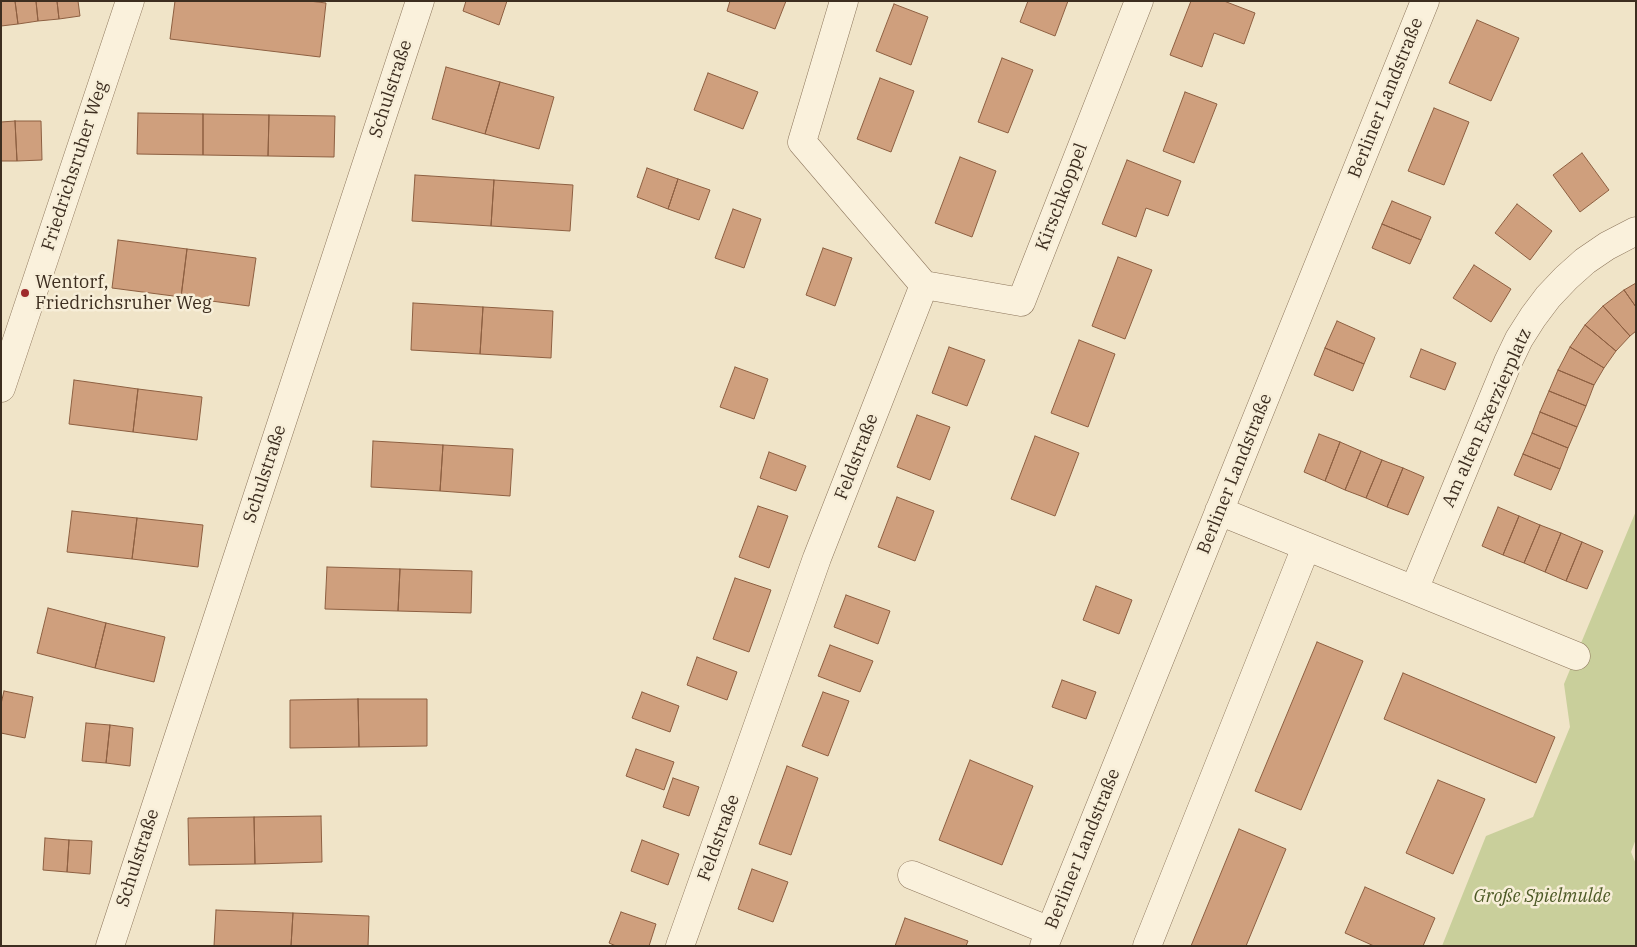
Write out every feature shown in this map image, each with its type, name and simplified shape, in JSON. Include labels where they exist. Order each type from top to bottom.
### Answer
[{"type":"street","name":"Friedrichsruher Weg","points":[[1,388],[130,1]]},
{"type":"street","name":"Schulstraße","points":[[110,946],[420,1]]},
{"type":"street","points":[[844,1],[802,142],[924,285]]},
{"type":"street","name":"Kirschkoppel","points":[[924,285],[1021,302],[1139,1]]},
{"type":"street","name":"Berliner Landstraße","points":[[1047,938],[1424,1]]},
{"type":"street","name":"Am alten Exerzierplatz","points":[[1414,590],[1519,339],[1533,317],[1566,278],[1585,261],[1607,246],[1636,231]]},
{"type":"street","name":"Feldstraße","points":[[680,946],[818,558],[924,285]]},
{"type":"street","points":[[1219,512],[1576,656]]},
{"type":"street","points":[[1147,946],[1306,546]]},
{"type":"street","points":[[912,875],[1047,938]]},
{"type":"green space","name":"Große Spielmulde","points":[[1636,511],[1636,839],[1631,852],[1636,864],[1636,946],[1442,946],[1486,836],[1533,817],[1570,727],[1564,684]]},
{"type":"building","points":[[1,1],[15,1],[18,24],[1,26]]},
{"type":"building","points":[[15,1],[36,1],[38,21],[18,24]]},
{"type":"building","points":[[36,1],[57,1],[59,19],[38,21]]},
{"type":"building","points":[[57,1],[78,1],[80,16],[59,19]]},
{"type":"building","points":[[175,1],[309,1],[326,3],[320,57],[170,39]]},
{"type":"building","points":[[466,1],[507,1],[499,25],[463,11]]},
{"type":"building","points":[[730,1],[786,1],[775,29],[727,11]]},
{"type":"building","points":[[1028,1],[1068,1],[1055,36],[1020,22]]},
{"type":"building","points":[[1191,1],[1224,1],[1255,13],[1244,44],[1214,33],[1202,67],[1170,55]]},
{"type":"building","points":[[894,4],[928,17],[911,65],[876,51]]},
{"type":"building","points":[[1477,20],[1519,38],[1491,101],[1449,83]]},
{"type":"building","points":[[1002,58],[1033,70],[1008,133],[978,122]]},
{"type":"building","points":[[446,67],[500,82],[485,134],[432,119]]},
{"type":"building","points":[[708,73],[758,92],[743,129],[694,110]]},
{"type":"building","points":[[880,78],[914,91],[891,152],[857,139]]},
{"type":"building","points":[[500,82],[554,97],[539,149],[485,134]]},
{"type":"building","points":[[1185,92],[1217,104],[1194,163],[1163,151]]},
{"type":"building","points":[[1434,108],[1469,122],[1444,185],[1408,171]]},
{"type":"building","points":[[138,113],[203,114],[203,155],[137,154]]},
{"type":"building","points":[[203,114],[269,115],[268,156],[203,155]]},
{"type":"building","points":[[269,115],[335,116],[334,157],[268,156]]},
{"type":"building","points":[[15,121],[41,121],[42,160],[17,161]]},
{"type":"building","points":[[15,121],[17,161],[1,161],[1,122]]},
{"type":"building","points":[[1582,153],[1609,190],[1580,212],[1553,175]]},
{"type":"building","points":[[960,157],[996,171],[972,237],[935,223]]},
{"type":"building","points":[[1127,160],[1181,181],[1168,216],[1146,208],[1136,237],[1102,224]]},
{"type":"building","points":[[647,168],[678,179],[668,209],[637,197]]},
{"type":"building","points":[[415,175],[494,180],[491,226],[412,221]]},
{"type":"building","points":[[678,179],[710,190],[699,220],[668,209]]},
{"type":"building","points":[[494,180],[573,185],[570,231],[491,226]]},
{"type":"building","points":[[1392,201],[1431,217],[1421,240],[1382,224]]},
{"type":"building","points":[[1517,204],[1552,231],[1530,260],[1495,233]]},
{"type":"building","points":[[733,209],[761,219],[744,268],[715,258]]},
{"type":"building","points":[[1382,224],[1421,240],[1410,264],[1372,248]]},
{"type":"building","points":[[118,240],[187,249],[181,297],[112,288]]},
{"type":"building","points":[[823,248],[852,258],[835,306],[806,295]]},
{"type":"building","points":[[187,249],[256,258],[249,306],[181,297]]},
{"type":"building","points":[[1118,257],[1152,270],[1125,339],[1092,326]]},
{"type":"building","points":[[1474,265],[1511,289],[1491,322],[1453,298]]},
{"type":"building","points":[[1636,283],[1636,307],[1624,290]]},
{"type":"building","points":[[1624,290],[1636,307],[1636,331],[1630,336],[1603,306]]},
{"type":"building","points":[[413,303],[483,307],[480,354],[411,350]]},
{"type":"building","points":[[1603,306],[1630,336],[1616,351],[1585,325]]},
{"type":"building","points":[[483,307],[553,311],[551,358],[480,354]]},
{"type":"building","points":[[1337,321],[1375,338],[1364,364],[1325,348]]},
{"type":"building","points":[[1585,325],[1616,351],[1604,368],[1570,347]]},
{"type":"building","points":[[1079,340],[1115,354],[1088,427],[1051,413]]},
{"type":"building","points":[[949,347],[985,360],[967,406],[932,393]]},
{"type":"building","points":[[1570,347],[1604,368],[1594,385],[1558,370]]},
{"type":"building","points":[[1325,348],[1364,364],[1353,391],[1314,375]]},
{"type":"building","points":[[1421,349],[1456,363],[1445,390],[1410,377]]},
{"type":"building","points":[[735,367],[768,379],[754,419],[720,407]]},
{"type":"building","points":[[1558,370],[1594,385],[1586,406],[1549,391]]},
{"type":"building","points":[[74,380],[138,389],[133,432],[69,424]]},
{"type":"building","points":[[138,389],[202,397],[197,440],[133,432]]},
{"type":"building","points":[[1549,391],[1586,406],[1577,427],[1540,412]]},
{"type":"building","points":[[1540,412],[1577,427],[1568,448],[1532,433]]},
{"type":"building","points":[[917,415],[950,427],[930,480],[897,467]]},
{"type":"building","points":[[1532,433],[1568,448],[1560,469],[1523,454]]},
{"type":"building","points":[[1319,434],[1340,442],[1325,481],[1304,472]]},
{"type":"building","points":[[1035,436],[1079,453],[1055,516],[1011,499]]},
{"type":"building","points":[[373,441],[443,445],[440,491],[371,487]]},
{"type":"building","points":[[1340,442],[1361,451],[1345,490],[1325,481]]},
{"type":"building","points":[[443,445],[513,449],[510,496],[440,491]]},
{"type":"building","points":[[1361,451],[1382,460],[1366,498],[1345,490]]},
{"type":"building","points":[[769,452],[806,466],[796,491],[760,478]]},
{"type":"building","points":[[1523,454],[1560,469],[1551,490],[1514,475]]},
{"type":"building","points":[[1382,460],[1403,468],[1387,507],[1366,498]]},
{"type":"building","points":[[1403,468],[1424,477],[1408,515],[1387,507]]},
{"type":"building","points":[[897,497],[934,511],[915,561],[878,547]]},
{"type":"building","points":[[758,506],[788,516],[769,568],[739,557]]},
{"type":"building","points":[[1498,507],[1519,516],[1503,555],[1482,546]]},
{"type":"building","points":[[72,511],[137,518],[132,559],[67,552]]},
{"type":"building","points":[[1519,516],[1540,525],[1524,563],[1503,555]]},
{"type":"building","points":[[137,518],[203,525],[198,567],[132,559]]},
{"type":"building","points":[[1540,525],[1561,533],[1545,572],[1524,563]]},
{"type":"building","points":[[1561,533],[1582,542],[1566,581],[1545,572]]},
{"type":"building","points":[[1582,542],[1603,551],[1587,589],[1566,581]]},
{"type":"building","points":[[327,567],[400,569],[398,611],[325,609]]},
{"type":"building","points":[[400,569],[472,571],[471,613],[398,611]]},
{"type":"building","points":[[735,578],[771,590],[749,652],[713,639]]},
{"type":"building","points":[[1096,586],[1132,600],[1119,634],[1083,620]]},
{"type":"building","points":[[846,595],[890,611],[878,644],[834,627]]},
{"type":"building","points":[[48,608],[106,623],[95,668],[37,653]]},
{"type":"building","points":[[106,623],[165,637],[154,682],[95,668]]},
{"type":"building","points":[[1317,642],[1363,661],[1301,810],[1255,791]]},
{"type":"building","points":[[830,645],[873,661],[860,692],[818,676]]},
{"type":"building","points":[[697,657],[737,672],[727,700],[687,685]]},
{"type":"building","points":[[1403,673],[1555,737],[1536,783],[1384,719]]},
{"type":"building","points":[[1062,680],[1096,692],[1086,719],[1052,707]]},
{"type":"building","points":[[4,691],[33,697],[25,738],[1,733],[1,704]]},
{"type":"building","points":[[642,692],[679,706],[670,732],[632,718]]},
{"type":"building","points":[[823,692],[849,701],[828,756],[802,746]]},
{"type":"building","points":[[358,699],[359,747],[290,748],[290,700]]},
{"type":"building","points":[[358,699],[427,699],[427,746],[359,747]]},
{"type":"building","points":[[86,723],[110,725],[106,763],[82,761]]},
{"type":"building","points":[[110,725],[133,728],[130,766],[106,763]]},
{"type":"building","points":[[636,749],[674,762],[664,790],[626,776]]},
{"type":"building","points":[[970,760],[1033,786],[1002,865],[939,840]]},
{"type":"building","points":[[787,766],[818,778],[791,855],[759,844]]},
{"type":"building","points":[[673,778],[699,787],[689,816],[663,807]]},
{"type":"building","points":[[1438,780],[1485,799],[1453,874],[1406,853]]},
{"type":"building","points":[[321,816],[322,862],[255,864],[254,817]]},
{"type":"building","points":[[254,817],[255,864],[189,865],[188,818]]},
{"type":"building","points":[[1239,829],[1286,849],[1246,946],[1191,946]]},
{"type":"building","points":[[45,838],[69,840],[67,872],[43,870]]},
{"type":"building","points":[[69,840],[92,841],[90,874],[67,872]]},
{"type":"building","points":[[642,840],[679,854],[668,885],[631,871]]},
{"type":"building","points":[[752,869],[788,882],[773,922],[738,909]]},
{"type":"building","points":[[1365,887],[1435,918],[1423,946],[1374,946],[1345,933]]},
{"type":"building","points":[[216,910],[293,913],[291,946],[214,946]]},
{"type":"building","points":[[621,912],[656,924],[649,946],[616,946],[609,943]]},
{"type":"building","points":[[293,913],[369,916],[368,946],[291,946]]},
{"type":"building","points":[[905,918],[968,941],[966,946],[895,946]]},
{"type":"place","name":"Wentorf, Friedrichsruher Weg","points":[[25,293]]}]
